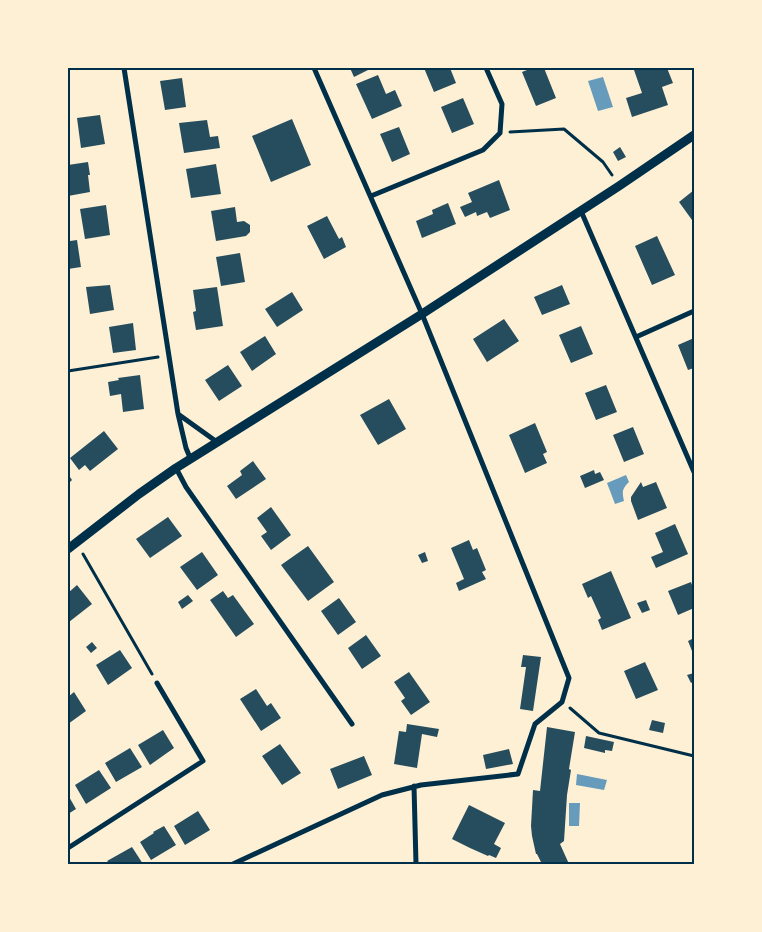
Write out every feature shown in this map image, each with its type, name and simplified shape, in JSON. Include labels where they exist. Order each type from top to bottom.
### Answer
[{"type":"street","points":[[124,68],[178,414],[186,448],[191,460]]},
{"type":"street","points":[[233,864],[382,794],[420,784],[518,774],[535,724],[562,702],[569,678],[422,314],[314,68]]},
{"type":"street","points":[[371,196],[483,150],[500,133],[502,104],[486,68]]},
{"type":"street","points":[[68,550],[139,494],[176,468],[422,314],[694,135]]},
{"type":"street","points":[[581,211],[693,463],[694,472]]},
{"type":"street","points":[[636,337],[694,311]]},
{"type":"street","points":[[178,414],[217,442]]},
{"type":"street","points":[[176,468],[186,487],[352,724]]},
{"type":"street","points":[[68,848],[203,761],[157,682]]},
{"type":"street","points":[[414,786],[416,864]]},
{"type":"path","points":[[500,133],[564,129],[603,162],[619,186]]},
{"type":"path","points":[[68,370],[169,355]]},
{"type":"path","points":[[77,542],[157,682]]},
{"type":"path","points":[[562,702],[599,734],[694,756]]},
{"type":"water","points":[[603,77],[613,107],[598,111],[588,81]]},
{"type":"water","points":[[626,475],[629,482],[623,490],[624,501],[615,504],[607,483]]},
{"type":"water","points":[[577,774],[607,780],[604,790],[576,785]]},
{"type":"water","points":[[569,803],[580,803],[579,826],[569,826]]},
{"type":"building","points":[[350,68],[370,68],[370,69],[354,77]]},
{"type":"building","points":[[424,68],[450,68],[456,83],[434,92]]},
{"type":"building","points":[[532,68],[544,68],[556,98],[536,106],[522,72]]},
{"type":"building","points":[[641,68],[667,68],[673,83],[662,87],[668,105],[632,117],[626,98],[642,93],[634,70]]},
{"type":"building","points":[[378,75],[386,94],[395,90],[402,106],[372,119],[356,84]]},
{"type":"building","points":[[182,78],[186,107],[165,110],[160,81]]},
{"type":"building","points":[[463,98],[474,124],[452,133],[441,107]]},
{"type":"building","points":[[100,115],[105,144],[81,148],[77,118]]},
{"type":"building","points":[[292,119],[311,165],[271,182],[252,136]]},
{"type":"building","points":[[207,120],[210,137],[218,136],[220,148],[184,153],[179,123]]},
{"type":"building","points":[[399,127],[410,154],[392,162],[380,134]]},
{"type":"building","points":[[620,147],[626,157],[618,161],[613,152]]},
{"type":"building","points":[[88,162],[90,192],[68,196],[68,165]]},
{"type":"building","points":[[216,164],[221,194],[191,198],[186,169]]},
{"type":"building","points":[[499,180],[510,210],[490,218],[487,212],[477,216],[476,212],[465,217],[460,207],[472,202],[468,193]]},
{"type":"building","points":[[694,190],[694,218],[692,220],[679,202]]},
{"type":"building","points":[[448,203],[456,224],[422,238],[416,221],[433,214],[432,210]]},
{"type":"building","points":[[106,205],[110,235],[85,239],[80,209]]},
{"type":"building","points":[[235,207],[237,222],[244,221],[250,225],[250,232],[246,236],[216,241],[211,211]]},
{"type":"building","points":[[327,216],[339,239],[342,237],[346,247],[324,259],[307,226]]},
{"type":"building","points":[[68,233],[70,241],[77,240],[81,267],[68,269]]},
{"type":"building","points":[[657,236],[675,275],[652,285],[635,246]]},
{"type":"building","points":[[240,253],[245,282],[221,286],[216,257]]},
{"type":"building","points":[[110,285],[114,310],[90,314],[86,287]]},
{"type":"building","points":[[562,285],[570,304],[542,315],[534,297]]},
{"type":"building","points":[[217,287],[223,326],[196,330],[193,312],[196,311],[193,290]]},
{"type":"building","points":[[292,292],[303,310],[277,327],[265,309]]},
{"type":"building","points":[[504,319],[519,341],[487,362],[473,339]]},
{"type":"building","points":[[133,323],[136,350],[113,353],[109,327]]},
{"type":"building","points":[[581,326],[593,354],[571,363],[559,335]]},
{"type":"building","points":[[265,336],[276,354],[252,371],[240,352]]},
{"type":"building","points":[[694,338],[694,368],[688,370],[678,345]]},
{"type":"building","points":[[228,365],[242,386],[219,401],[205,380]]},
{"type":"building","points":[[140,375],[144,409],[123,412],[121,394],[110,396],[108,382],[119,380],[118,378]]},
{"type":"building","points":[[606,385],[617,412],[596,420],[585,393]]},
{"type":"building","points":[[389,399],[406,429],[378,445],[360,415]]},
{"type":"building","points":[[535,423],[547,452],[543,454],[547,463],[525,473],[509,435]]},
{"type":"building","points":[[633,427],[644,454],[624,462],[613,435]]},
{"type":"building","points":[[104,431],[118,449],[90,471],[85,465],[79,470],[70,458]]},
{"type":"building","points":[[253,461],[266,479],[236,499],[227,486],[242,475],[240,471]]},
{"type":"building","points":[[594,470],[595,474],[600,472],[604,480],[585,488],[580,476]]},
{"type":"building","points":[[68,474],[72,480],[68,484]]},
{"type":"building","points":[[641,482],[643,487],[656,482],[667,508],[638,520],[631,497]]},
{"type":"building","points":[[271,507],[291,535],[271,550],[261,536],[267,532],[257,518]]},
{"type":"building","points":[[168,517],[182,536],[150,558],[136,539]]},
{"type":"building","points":[[675,524],[688,554],[656,568],[651,557],[663,552],[655,533]]},
{"type":"building","points":[[469,540],[473,550],[477,548],[486,570],[482,572],[486,579],[459,591],[456,583],[464,579],[451,548]]},
{"type":"building","points":[[308,546],[334,582],[308,601],[281,565]]},
{"type":"building","points":[[202,552],[218,575],[197,590],[180,567]]},
{"type":"building","points":[[425,552],[428,561],[422,563],[418,555]]},
{"type":"building","points":[[611,571],[631,618],[602,630],[598,620],[601,618],[591,596],[588,598],[582,584]]},
{"type":"building","points":[[691,582],[694,591],[694,608],[678,615],[668,591]]},
{"type":"building","points":[[77,585],[92,604],[69,622],[68,593]]},
{"type":"building","points":[[223,591],[228,598],[233,595],[254,624],[236,637],[210,600]]},
{"type":"building","points":[[188,595],[193,601],[182,609],[178,602]]},
{"type":"building","points":[[339,598],[356,622],[338,635],[321,611]]},
{"type":"building","points":[[646,600],[650,610],[642,613],[637,603]]},
{"type":"building","points":[[366,635],[381,656],[362,669],[348,648]]},
{"type":"building","points":[[694,638],[694,656],[688,641]]},
{"type":"building","points":[[92,642],[97,648],[91,653],[86,647]]},
{"type":"building","points":[[120,650],[132,668],[108,685],[96,665]]},
{"type":"building","points":[[523,655],[541,657],[533,711],[520,709],[526,667],[521,667]]},
{"type":"building","points":[[645,662],[658,690],[636,699],[624,671]]},
{"type":"building","points":[[409,672],[430,702],[411,715],[401,701],[405,698],[394,682]]},
{"type":"building","points":[[694,673],[694,681],[691,683],[687,675]]},
{"type":"building","points":[[256,689],[267,706],[271,703],[281,718],[261,731],[240,699]]},
{"type":"building","points":[[74,692],[86,711],[68,724],[68,697]]},
{"type":"building","points":[[652,720],[665,723],[663,733],[649,730]]},
{"type":"building","points":[[407,724],[439,729],[437,737],[422,734],[417,768],[394,764],[399,731],[406,732]]},
{"type":"building","points":[[547,727],[575,732],[569,769],[571,770],[567,795],[564,841],[560,844],[569,864],[542,864],[536,854],[532,836],[533,790],[540,791]]},
{"type":"building","points":[[163,730],[174,748],[150,765],[138,745]]},
{"type":"building","points":[[586,736],[614,742],[612,751],[605,750],[605,753],[584,748]]},
{"type":"building","points":[[280,744],[301,773],[282,785],[262,756]]},
{"type":"building","points":[[130,748],[142,767],[116,782],[105,763]]},
{"type":"building","points":[[509,749],[513,764],[486,769],[483,755]]},
{"type":"building","points":[[364,756],[372,775],[338,789],[330,769]]},
{"type":"building","points":[[99,770],[111,788],[86,804],[75,785]]},
{"type":"building","points":[[68,795],[76,809],[68,814]]},
{"type":"building","points":[[469,805],[505,823],[494,844],[501,848],[496,858],[452,839]]},
{"type":"building","points":[[198,811],[210,830],[185,845],[174,826]]},
{"type":"building","points":[[164,826],[176,845],[151,860],[140,842]]},
{"type":"building","points":[[132,847],[143,864],[106,864],[109,863],[107,861]]}]
